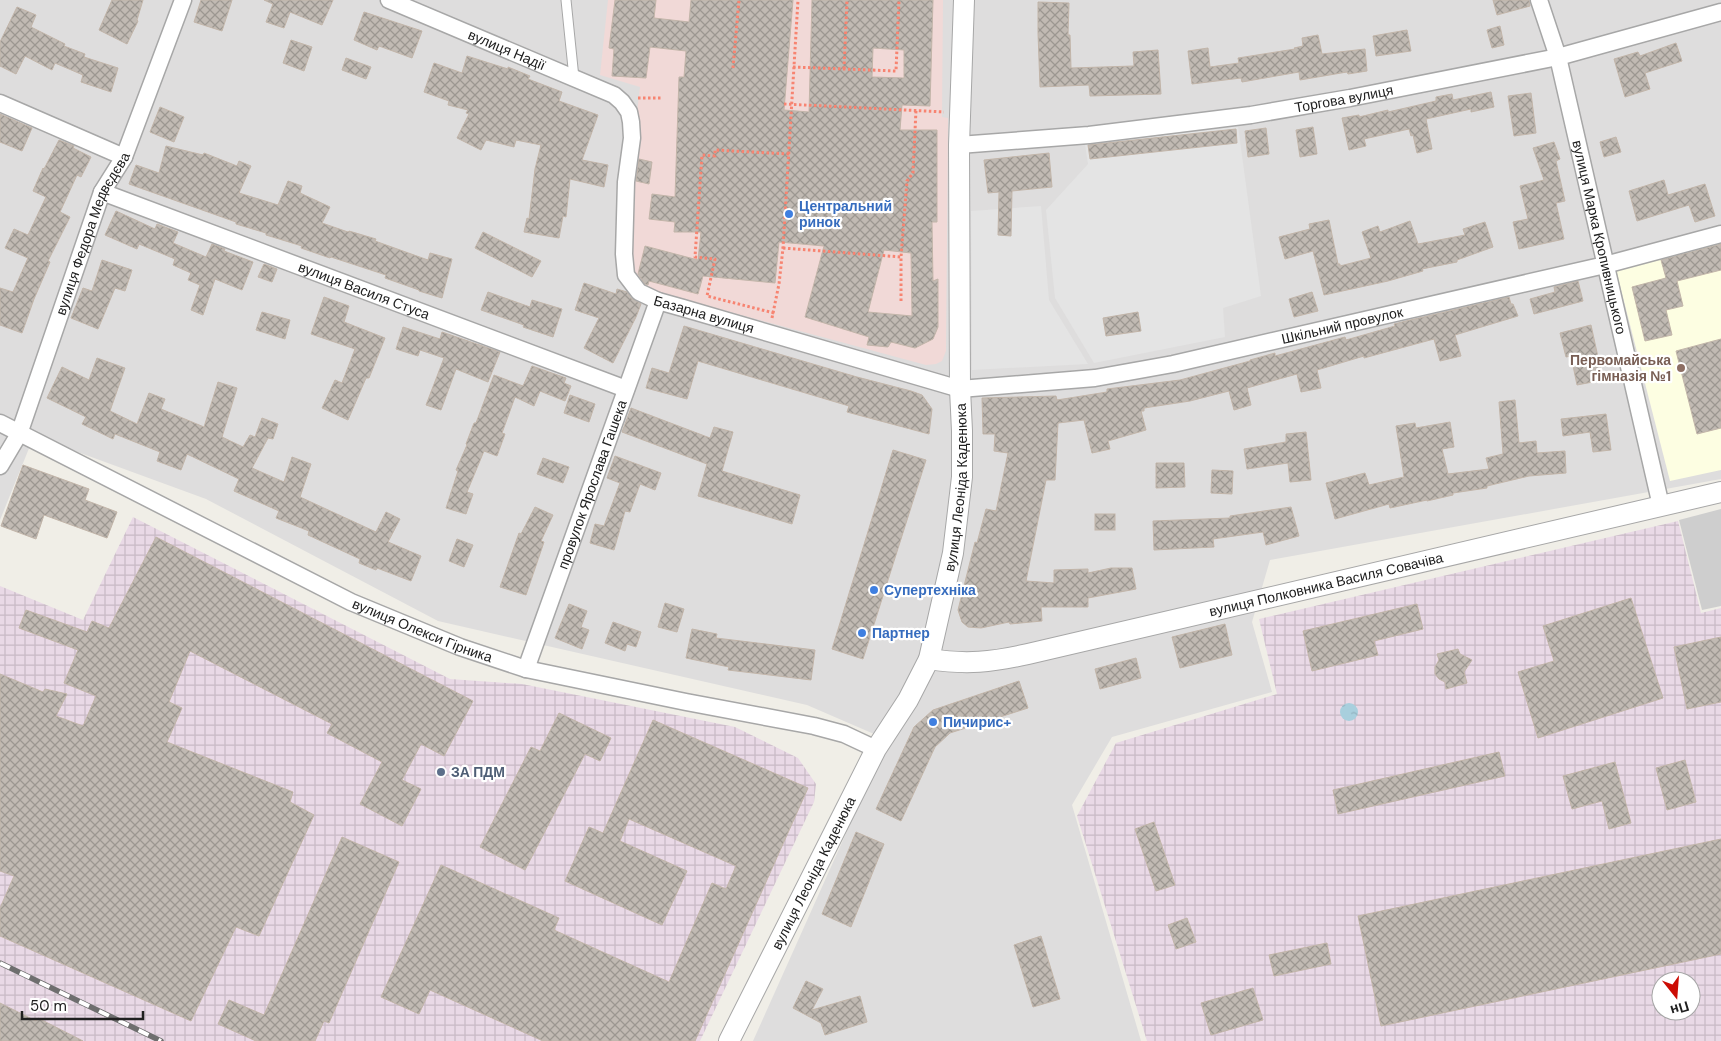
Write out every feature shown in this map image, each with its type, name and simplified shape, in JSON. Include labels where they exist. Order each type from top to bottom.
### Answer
[{"type":"street","name":"вулиця Федора Медвєдєва","points":[[0,466],[19,434],[102,192],[124,156],[183,0]]},
{"type":"street","name":"вулиця Надії","points":[[389,0],[614,95],[622,102]]},
{"type":"street","name":"вулиця Леоніда Каденюка","points":[[729,1041],[876,749],[908,700],[929,659],[953,553],[962,477],[959,144],[964,0]]},
{"type":"street","name":"вулиця Марка Кропивницького","points":[[1539,0],[1558,57],[1660,506]]},
{"type":"street","name":"Торгова вулиця","points":[[959,144],[1089,134],[1251,115],[1350,98],[1558,57],[1721,12]]},
{"type":"street","name":"Базарна вулиця","points":[[622,102],[629,112],[632,138],[626,182],[624,254],[626,275],[639,292],[658,300],[960,390]]},
{"type":"street","points":[[0,103],[124,156]]},
{"type":"street","name":"вулиця Василя Стуса","points":[[102,192],[626,389]]},
{"type":"street","name":"Шкільний провулок","points":[[960,390],[1095,378],[1173,364],[1605,265],[1721,234]]},
{"type":"street","name":"провулок Ярослава Гашека","points":[[526,669],[658,300]]},
{"type":"street","name":"вулиця Олекси Гірника","points":[[0,423],[351,602],[460,647],[526,669],[814,726],[844,734],[876,749]]},
{"type":"street","name":"вулиця Полковника Василя Совачіва","points":[[929,659],[967,663],[991,662],[1721,492]]},
{"type":"lane","points":[[566,0],[574,78]]},
{"type":"path","points":[[733,68],[739,0]]},
{"type":"path","points":[[767,333],[774,313],[783,248],[798,0]]},
{"type":"path","points":[[844,69],[847,0]]},
{"type":"path","points":[[794,67],[896,71],[899,0]]},
{"type":"path","points":[[622,102],[638,97],[662,98]]},
{"type":"path","points":[[784,104],[960,112]]},
{"type":"path","points":[[901,302],[901,257],[907,181],[913,173],[916,110]]},
{"type":"path","points":[[774,313],[707,296],[715,259],[695,257],[702,155],[715,156],[715,150],[789,154]]},
{"type":"path","points":[[783,248],[901,257]]},
{"type":"shaded area","points":[[0,0],[1721,0],[1721,479],[1270,560],[1252,622],[1272,692],[1112,737],[1072,805],[1141,1041],[753,1041],[882,753],[874,734],[807,705],[438,621],[206,499],[34,436],[0,520]]},
{"type":"shaded area","name":"Центральний ринок","points":[[608,0],[943,0],[942,117],[948,118],[946,351],[942,361],[926,365],[644,289],[631,268],[630,171],[640,87],[600,75]]},
{"type":"shaded area","points":[[1238,126],[1261,296],[1223,308],[1225,337],[1094,363],[1055,298],[1046,210],[1088,164],[1085,144]]},
{"type":"shaded area","points":[[1041,206],[1049,300],[1088,364],[972,370],[971,211]]},
{"type":"shaded area","name":"Первомайська гімназія №1","points":[[1721,239],[1721,470],[1670,481],[1615,266]]},
{"type":"shaded area","points":[[1721,509],[1721,606],[1702,610],[1679,520]]},
{"type":"shaded area","points":[[133,517],[450,679],[522,684],[735,727],[798,758],[816,784],[814,802],[700,1041],[0,1041],[0,586],[83,620]]},
{"type":"shaded area","points":[[1678,521],[1701,613],[1721,608],[1721,1041],[1147,1041],[1077,816],[1116,743],[1277,694],[1259,619]]},
{"type":"water","points":[[1345,703],[1353,703],[1358,708],[1356,719],[1345,721],[1340,716],[1340,708]]},
{"type":"building","points":[[112,0],[143,0],[138,21],[127,44],[99,30]]},
{"type":"building","points":[[201,0],[232,0],[222,31],[194,22]]},
{"type":"building","points":[[264,0],[333,0],[322,25],[290,12],[284,28],[266,22],[273,4]]},
{"type":"building","name":"Центральний ринок","points":[[615,0],[656,0],[654,18],[689,22],[691,0],[793,0],[784,110],[809,112],[812,0],[933,0],[930,106],[902,105],[900,130],[937,130],[937,222],[932,222],[933,281],[938,279],[938,327],[933,339],[915,348],[891,342],[888,347],[867,345],[869,337],[805,317],[824,246],[779,242],[775,283],[703,276],[698,294],[649,281],[648,285],[645,284],[638,274],[645,246],[698,260],[701,232],[674,232],[675,222],[649,219],[652,194],[675,197],[679,77],[684,77],[686,51],[650,47],[646,78],[612,76],[614,49],[609,48]],"holes":[[[873,48],[904,50],[904,78],[872,77]],[[884,250],[911,253],[912,316],[868,312]]]},
{"type":"building","points":[[1493,0],[1529,0],[1530,6],[1497,15]]},
{"type":"building","points":[[1038,2],[1069,3],[1068,35],[1070,35],[1071,68],[1134,66],[1133,52],[1158,50],[1161,94],[1090,96],[1089,85],[1040,87]]},
{"type":"building","points":[[17,7],[36,15],[31,27],[65,44],[64,46],[85,54],[84,57],[118,68],[111,92],[81,82],[83,75],[55,63],[52,70],[25,56],[16,74],[0,66],[0,42]]},
{"type":"building","points":[[364,12],[422,31],[412,58],[379,46],[377,50],[354,40]]},
{"type":"building","points":[[1500,26],[1504,45],[1492,48],[1487,30]]},
{"type":"building","points":[[1407,30],[1411,51],[1376,56],[1373,36]]},
{"type":"building","points":[[1318,35],[1322,54],[1365,49],[1367,71],[1348,74],[1347,72],[1300,80],[1299,72],[1242,82],[1241,78],[1192,84],[1188,51],[1208,48],[1210,67],[1239,63],[1238,58],[1295,49],[1303,46],[1302,38]]},
{"type":"building","points":[[291,40],[312,47],[304,71],[283,63]]},
{"type":"building","points":[[1676,43],[1682,61],[1645,73],[1650,89],[1625,97],[1614,59],[1638,52],[1640,56]]},
{"type":"building","points":[[467,56],[508,69],[508,67],[530,76],[528,79],[562,92],[559,101],[598,115],[582,160],[608,165],[604,187],[570,179],[566,217],[563,216],[559,238],[524,232],[527,218],[529,219],[535,169],[541,145],[516,140],[514,147],[486,140],[481,150],[457,138],[469,114],[466,113],[468,110],[448,105],[449,101],[424,92],[434,63],[462,73]]},
{"type":"building","points":[[346,58],[371,67],[366,79],[342,70]]},
{"type":"building","points":[[1491,92],[1494,107],[1471,112],[1471,109],[1426,119],[1432,149],[1417,153],[1413,135],[1411,136],[1409,129],[1364,139],[1366,146],[1349,150],[1342,118],[1359,115],[1359,117],[1388,110],[1388,112],[1436,101],[1436,97],[1452,94],[1453,100]]},
{"type":"building","points":[[1531,93],[1536,133],[1514,136],[1508,96]]},
{"type":"building","points":[[160,107],[184,117],[174,142],[150,132]]},
{"type":"building","points":[[0,114],[32,128],[22,151],[0,142]]},
{"type":"building","points":[[1313,127],[1317,154],[1300,157],[1296,130]]},
{"type":"building","points":[[1266,128],[1269,154],[1248,157],[1245,131]]},
{"type":"building","points":[[1236,129],[1237,143],[1090,159],[1088,145]]},
{"type":"building","points":[[1616,137],[1621,152],[1604,157],[1600,142]]},
{"type":"building","points":[[59,140],[74,146],[73,148],[91,157],[81,177],[77,175],[60,212],[70,217],[48,261],[50,262],[22,333],[0,325],[0,288],[13,292],[28,258],[5,248],[14,229],[28,235],[46,197],[33,191],[43,168]]},
{"type":"building","points":[[1554,142],[1560,159],[1556,161],[1565,201],[1556,203],[1564,239],[1519,249],[1513,222],[1528,219],[1520,186],[1544,180],[1533,148]]},
{"type":"building","points":[[166,146],[203,155],[204,153],[237,166],[239,161],[251,166],[239,193],[278,205],[288,181],[302,186],[300,193],[330,207],[322,223],[376,239],[375,241],[428,260],[430,253],[452,259],[442,298],[385,278],[386,275],[301,248],[302,246],[266,235],[266,233],[236,224],[236,222],[129,184],[136,165],[159,173]]},
{"type":"building","points":[[1049,153],[1052,187],[1012,191],[1011,236],[998,235],[999,192],[988,193],[984,160]]},
{"type":"building","points":[[639,159],[652,162],[649,184],[636,181]]},
{"type":"building","points":[[1664,180],[1668,195],[1705,184],[1715,216],[1695,222],[1689,205],[1637,221],[1629,191]]},
{"type":"building","points":[[116,211],[155,229],[157,224],[178,232],[173,243],[206,257],[212,244],[225,249],[224,251],[253,262],[242,290],[215,279],[203,315],[191,310],[200,285],[188,280],[191,273],[173,265],[175,259],[139,244],[137,249],[105,235]]},
{"type":"building","points":[[1329,220],[1340,266],[1371,258],[1362,232],[1378,226],[1380,232],[1410,221],[1418,244],[1465,235],[1463,229],[1485,222],[1493,247],[1457,260],[1457,262],[1422,269],[1423,271],[1388,281],[1324,295],[1313,251],[1285,259],[1279,237],[1310,229],[1309,224]]},
{"type":"building","points":[[483,232],[541,261],[532,277],[475,248]]},
{"type":"building","points":[[1721,244],[1721,270],[1677,281],[1683,306],[1666,310],[1672,335],[1645,341],[1632,287],[1666,278],[1661,260]]},
{"type":"building","points":[[102,260],[132,270],[125,291],[115,288],[98,329],[71,318],[83,288],[92,291]]},
{"type":"building","points":[[264,264],[277,269],[272,282],[258,277]]},
{"type":"building","points":[[1578,281],[1583,301],[1534,314],[1530,299],[1555,292],[1554,287]]},
{"type":"building","points":[[584,283],[616,294],[617,289],[627,292],[631,298],[641,304],[613,363],[584,348],[599,318],[575,310]]},
{"type":"building","points":[[488,292],[530,307],[532,300],[562,309],[553,337],[481,310]]},
{"type":"building","points":[[1312,292],[1318,311],[1294,317],[1289,299]]},
{"type":"building","points":[[324,297],[349,306],[344,322],[385,338],[369,378],[366,378],[348,420],[322,408],[335,380],[342,383],[355,349],[311,334]]},
{"type":"building","points":[[1509,297],[1518,316],[1455,335],[1461,356],[1440,361],[1434,339],[1317,370],[1321,388],[1301,392],[1297,374],[1247,388],[1251,405],[1234,410],[1229,391],[1190,401],[1144,408],[1144,411],[1141,411],[1146,430],[1108,441],[1110,449],[1092,453],[1084,420],[1058,423],[1055,480],[1046,480],[1026,581],[1054,583],[1054,570],[1088,569],[1088,573],[1111,568],[1132,568],[1136,589],[1088,598],[1088,607],[1041,607],[1042,621],[1010,624],[1009,622],[981,628],[968,627],[962,622],[958,610],[975,542],[977,543],[986,509],[996,511],[1008,453],[994,451],[995,434],[983,434],[982,398],[1056,396],[1057,400],[1107,392],[1107,389],[1180,380],[1275,353],[1275,356],[1345,337],[1346,340],[1395,326],[1394,324]]},
{"type":"building","points":[[262,312],[290,320],[285,339],[256,330]]},
{"type":"building","points":[[1138,312],[1141,331],[1106,336],[1103,318]]},
{"type":"building","points":[[1591,325],[1603,380],[1577,385],[1571,356],[1566,357],[1560,333]]},
{"type":"building","points":[[684,326],[922,395],[932,409],[929,434],[847,412],[849,406],[698,361],[687,399],[646,388],[652,368],[669,373]]},
{"type":"building","points":[[403,327],[440,339],[442,332],[500,352],[488,382],[456,369],[441,410],[426,405],[444,358],[420,350],[418,356],[396,349]]},
{"type":"building","points":[[1721,339],[1721,428],[1697,434],[1676,351]]},
{"type":"building","points":[[97,358],[125,368],[110,411],[137,424],[149,393],[165,399],[161,409],[204,427],[218,382],[237,388],[222,437],[243,447],[250,435],[255,437],[262,418],[278,424],[273,439],[268,438],[252,468],[284,482],[292,457],[311,464],[300,497],[376,532],[386,512],[400,519],[388,542],[421,556],[411,581],[359,563],[360,559],[308,535],[309,531],[276,518],[279,511],[234,491],[239,479],[187,454],[181,470],[157,461],[160,452],[115,434],[113,439],[82,424],[86,417],[47,398],[62,367],[89,380]]},
{"type":"building","points":[[532,366],[566,378],[564,383],[571,386],[565,401],[540,391],[534,406],[515,397],[502,433],[505,434],[497,456],[484,451],[467,492],[473,494],[466,514],[446,508],[458,471],[456,470],[494,375],[523,386]]},
{"type":"building","points":[[570,395],[595,404],[589,422],[564,413]]},
{"type":"building","points":[[1515,400],[1519,443],[1536,441],[1537,453],[1565,451],[1566,473],[1529,476],[1487,486],[1487,488],[1453,493],[1453,495],[1427,501],[1390,508],[1389,504],[1335,519],[1326,483],[1365,473],[1369,485],[1404,477],[1396,426],[1415,423],[1416,428],[1450,422],[1454,447],[1442,449],[1448,474],[1489,469],[1486,458],[1503,454],[1499,402]]},
{"type":"building","points":[[631,408],[710,438],[714,427],[733,432],[722,471],[800,495],[792,524],[698,496],[707,464],[622,432]]},
{"type":"building","points":[[1606,414],[1611,450],[1593,452],[1590,432],[1563,436],[1561,419]]},
{"type":"building","points":[[1306,432],[1311,480],[1290,482],[1288,463],[1247,469],[1244,449],[1286,442],[1286,434]]},
{"type":"building","points":[[893,450],[926,460],[863,659],[832,649]]},
{"type":"building","points":[[615,456],[661,473],[655,490],[640,484],[630,512],[625,511],[614,550],[590,543],[595,524],[604,526],[620,483],[607,478]]},
{"type":"building","points":[[543,458],[569,467],[563,483],[537,474]]},
{"type":"building","points":[[1156,463],[1184,463],[1185,487],[1156,488]]},
{"type":"building","points":[[23,465],[89,489],[85,500],[117,512],[107,538],[44,515],[36,539],[1,526]]},
{"type":"building","points":[[1212,470],[1233,471],[1232,494],[1211,493]]},
{"type":"building","points":[[535,507],[553,515],[541,541],[544,542],[526,595],[500,587],[519,533],[521,534]]},
{"type":"building","points":[[1291,507],[1299,536],[1266,545],[1263,532],[1213,539],[1214,547],[1154,550],[1153,521],[1230,518],[1230,516]]},
{"type":"building","points":[[1095,514],[1115,514],[1115,530],[1095,530]]},
{"type":"building","points":[[156,537],[473,701],[444,756],[421,744],[402,780],[421,789],[402,826],[360,804],[382,762],[327,733],[332,724],[190,651],[169,702],[182,708],[167,742],[293,792],[290,802],[314,815],[259,936],[236,927],[191,1021],[0,936],[0,908],[14,876],[0,871],[0,674],[43,692],[45,689],[67,694],[56,716],[83,726],[96,696],[64,683],[78,650],[19,628],[26,610],[87,632],[92,621],[109,628]]},
{"type":"building","points":[[457,539],[473,545],[464,567],[449,561]]},
{"type":"building","points":[[1631,598],[1663,698],[1538,738],[1518,672],[1554,661],[1543,626]]},
{"type":"building","points":[[665,603],[684,609],[677,632],[658,627]]},
{"type":"building","points":[[569,604],[587,611],[581,627],[589,630],[582,649],[555,638]]},
{"type":"building","points":[[1417,604],[1423,629],[1374,641],[1378,655],[1312,671],[1303,631]]},
{"type":"building","points":[[613,622],[641,632],[636,647],[627,644],[625,651],[605,643]]},
{"type":"building","points":[[1225,624],[1232,655],[1180,668],[1172,637]]},
{"type":"building","points":[[692,629],[717,634],[716,638],[815,650],[811,680],[728,670],[729,667],[686,658]]},
{"type":"building","points":[[1721,637],[1721,702],[1687,709],[1674,647]]},
{"type":"building","points":[[1458,649],[1460,654],[1472,660],[1464,672],[1467,683],[1446,689],[1445,682],[1435,674],[1435,667],[1439,660],[1437,654]]},
{"type":"building","points":[[1136,658],[1141,678],[1100,689],[1095,669]]},
{"type":"building","points":[[1019,681],[1028,708],[950,733],[935,747],[901,821],[876,809],[914,727],[933,710]]},
{"type":"building","points":[[559,713],[611,738],[600,761],[585,754],[525,870],[480,847],[531,747],[540,751]]},
{"type":"building","points":[[653,720],[808,788],[695,1041],[543,1041],[430,990],[419,1014],[381,997],[441,865],[559,918],[554,930],[669,982],[712,883],[726,889],[736,866],[629,819],[620,841],[687,871],[662,925],[565,881],[589,827],[603,833]]},
{"type":"building","points":[[1499,752],[1505,776],[1338,814],[1333,790]]},
{"type":"building","points":[[1685,760],[1696,802],[1667,810],[1656,768]]},
{"type":"building","points":[[1615,762],[1631,823],[1609,829],[1602,801],[1572,809],[1563,776]]},
{"type":"building","points":[[1154,822],[1175,885],[1156,891],[1135,829]]},
{"type":"building","points":[[856,832],[884,844],[851,927],[822,914]]},
{"type":"building","points":[[342,837],[399,862],[329,1023],[324,1021],[315,1041],[256,1041],[218,1024],[229,1000],[264,1015]]},
{"type":"building","points":[[1721,839],[1721,954],[1381,1026],[1358,916]]},
{"type":"building","points":[[1187,918],[1196,942],[1176,949],[1168,925]]},
{"type":"building","points":[[1041,936],[1060,999],[1033,1007],[1014,945]]},
{"type":"building","points":[[1327,943],[1331,964],[1274,976],[1269,955]]},
{"type":"building","points":[[806,981],[823,989],[812,1010],[860,996],[867,1022],[825,1035],[821,1023],[793,1008]]},
{"type":"building","points":[[1253,988],[1263,1020],[1211,1035],[1201,1003]]},
{"type":"building","points":[[0,1003],[36,1021],[38,1018],[83,1041],[0,1041]]},
{"type":"railway","points":[[0,963],[161,1041]]},
{"type":"place","name":"Центральний ринок","points":[[789,214]]},
{"type":"place","name":"Первомайська гімназія №1","points":[[1681,368]]},
{"type":"place","name":"Супертехніка","points":[[874,590]]},
{"type":"place","name":"Партнер","points":[[862,633]]},
{"type":"place","name":"Пичирис+","points":[[933,722]]},
{"type":"place","name":"ЗА ПДМ","points":[[441,772]]}]
